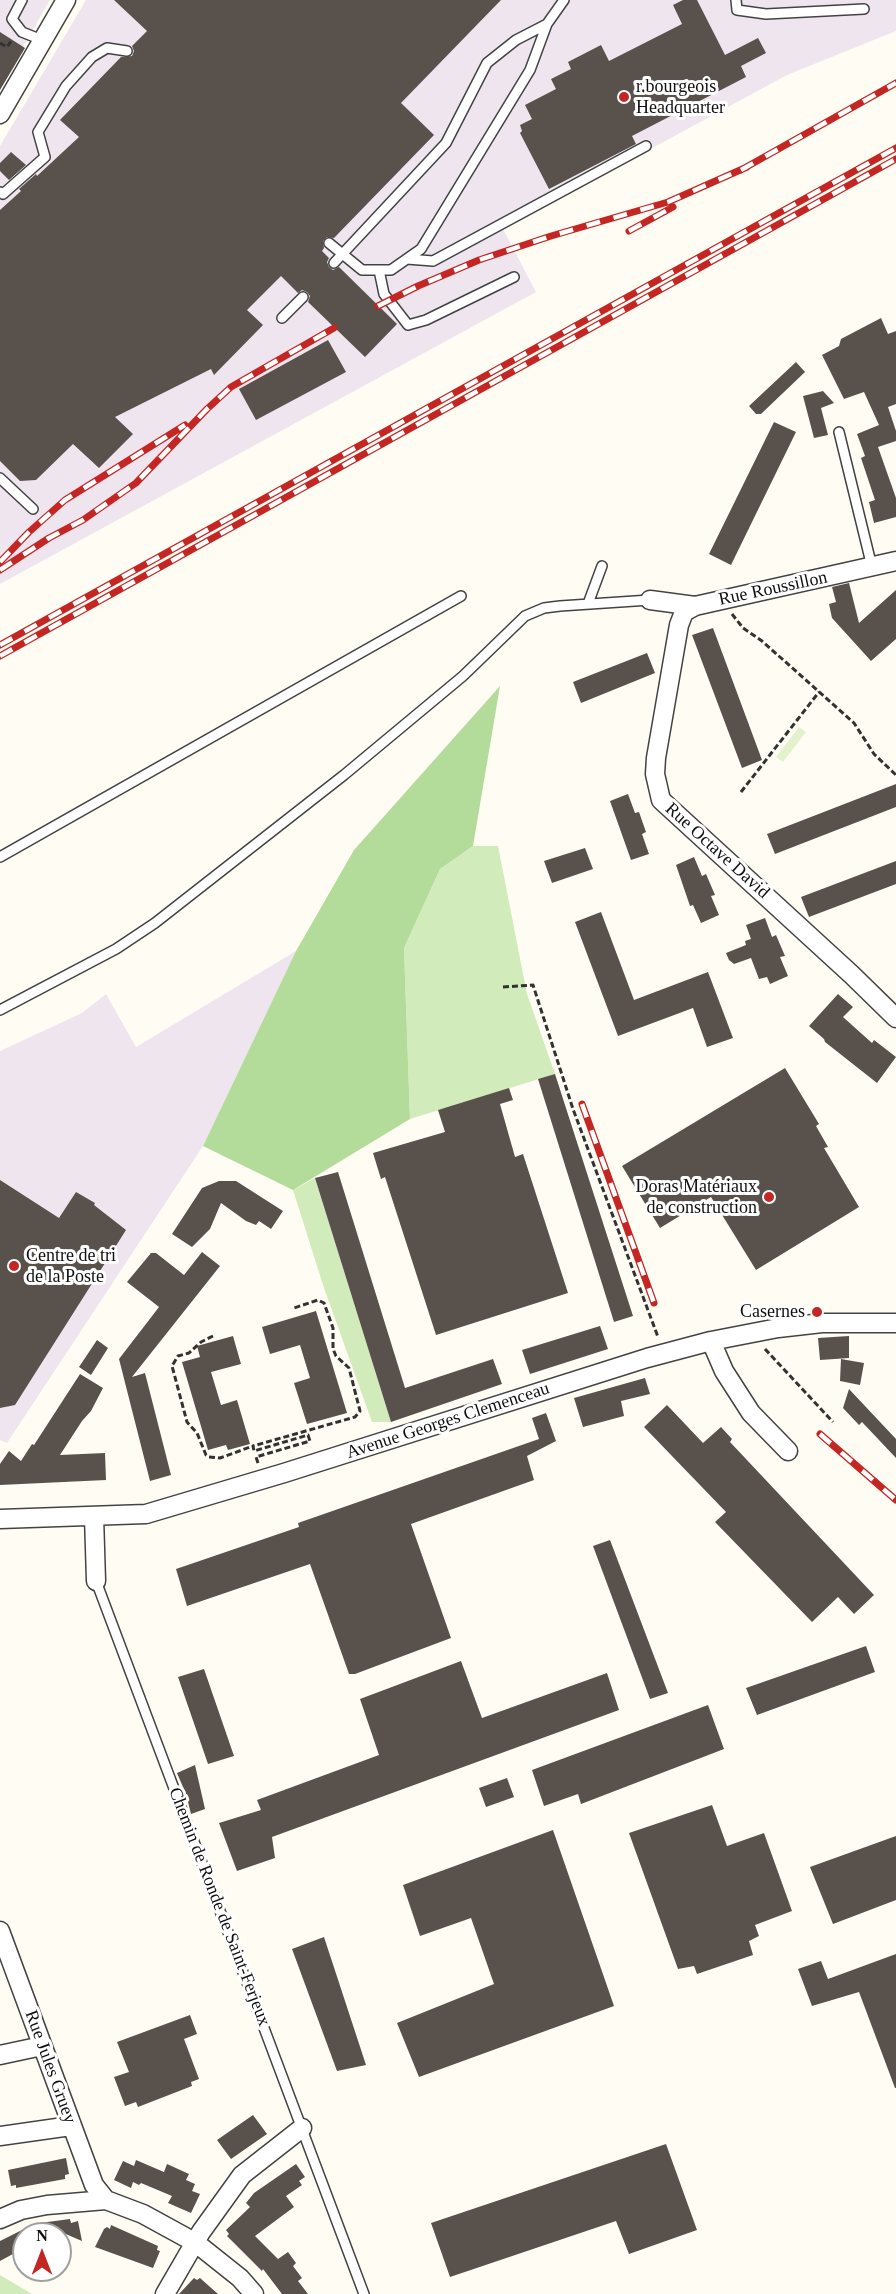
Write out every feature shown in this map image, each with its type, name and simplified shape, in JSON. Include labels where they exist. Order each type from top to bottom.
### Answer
[{"type":"street","points":[[0,114],[66,0]]},
{"type":"street","name":"Rue Roussillon","points":[[650,600],[695,606],[896,561]]},
{"type":"street","name":"Rue Octave David","points":[[695,606],[684,612],[679,625],[656,758],[655,774],[661,800],[896,1018]]},
{"type":"street","name":"Avenue Georges Clemenceau","points":[[0,1519],[146,1514],[664,1353],[711,1341],[822,1323],[896,1323]]},
{"type":"street","points":[[711,1341],[724,1371],[751,1413],[788,1451]]},
{"type":"street","name":"Chemin de Ronde de Saint-Ferjeux","points":[[94,1516],[96,1581]]},
{"type":"street","name":"Rue Jules Gruey","points":[[0,1931],[94,2185],[106,2200]]},
{"type":"street","points":[[0,2055],[42,2046]]},
{"type":"street","points":[[0,2136],[71,2126]]},
{"type":"street","points":[[165,2294],[196,2242],[242,2175],[302,2128]]},
{"type":"street","points":[[0,2219],[21,2210],[47,2205],[106,2200],[143,2214],[196,2242],[240,2278],[254,2294]]},
{"type":"lane","points":[[22,0],[12,19],[22,32],[42,40]]},
{"type":"lane","points":[[329,243],[362,270],[391,270],[422,249],[530,70],[547,24],[564,0]]},
{"type":"lane","points":[[736,0],[738,10],[766,14],[864,9]]},
{"type":"lane","points":[[334,263],[446,143],[487,63],[516,40],[547,24]]},
{"type":"lane","points":[[0,192],[3,194],[45,157],[38,132],[66,86],[92,57],[107,48],[128,51]]},
{"type":"lane","points":[[407,259],[433,261],[646,146]]},
{"type":"lane","points":[[379,270],[384,294],[408,325],[426,320],[514,277]]},
{"type":"lane","points":[[282,318],[303,297]]},
{"type":"lane","points":[[839,432],[872,567]]},
{"type":"lane","points":[[0,478],[33,510]]},
{"type":"lane","points":[[589,601],[602,566]]},
{"type":"lane","points":[[0,857],[461,596]]},
{"type":"lane","points":[[0,1010],[116,949],[155,923],[344,775],[463,676],[525,616],[544,608],[589,601],[650,600]]},
{"type":"lane","points":[[560,606],[650,600]]},
{"type":"lane","name":"Chemin de Ronde de Saint-Ferjeux","points":[[96,1581],[364,2294]]},
{"type":"path","points":[[729,599],[732,613],[743,628],[762,641],[854,723],[874,754],[896,775]]},
{"type":"path","points":[[741,792],[819,692]]},
{"type":"path","points":[[503,987],[533,985],[573,1109],[664,1353]]},
{"type":"path","points":[[213,1336],[201,1342],[189,1353],[178,1356],[172,1365],[187,1422],[197,1433],[209,1457],[220,1458],[253,1446],[254,1451],[281,1440],[355,1417],[359,1414],[360,1409],[349,1368],[336,1356],[333,1349],[333,1328],[324,1303],[318,1300],[294,1308]]},
{"type":"path","points":[[750,1333],[833,1422]]},
{"type":"path","points":[[258,1466],[256,1457],[310,1441],[308,1435],[281,1440]]},
{"type":"path","points":[[281,1440],[286,1457]]},
{"type":"shaded area","points":[[0,0],[50,0],[0,87]]},
{"type":"shaded area","points":[[86,0],[896,0],[896,31],[787,75],[503,229],[536,292],[0,584],[0,146]]},
{"type":"shaded area","points":[[296,951],[203,1146],[7,1443],[0,1440],[0,1051],[82,1013],[106,994],[136,1047]]},
{"type":"green space","points":[[500,686],[473,846],[440,869],[404,948],[410,1119],[293,1190],[203,1146],[296,951],[354,850]]},
{"type":"green space","points":[[799,727],[806,732],[783,762],[776,757]]},
{"type":"green space","points":[[473,846],[498,846],[527,994],[555,1074],[410,1119],[404,948],[440,869]]},
{"type":"green space","points":[[315,1178],[391,1422],[372,1422],[324,1288],[293,1190]]},
{"type":"green space","points":[[0,2275],[22,2288],[32,2294],[0,2294]]},
{"type":"building","points":[[114,0],[501,0],[401,103],[434,135],[334,238],[327,237],[323,241],[322,251],[329,258],[327,262],[329,267],[333,270],[339,267],[397,324],[365,357],[308,302],[310,296],[307,292],[302,290],[298,293],[281,276],[247,310],[263,325],[214,375],[211,369],[115,417],[133,434],[99,468],[73,444],[36,480],[20,481],[0,461],[0,210],[21,191],[19,189],[36,174],[37,176],[79,137],[60,120],[121,57],[132,56],[134,51],[132,46],[147,31]]},
{"type":"building","name":"r.bourgeois Headquarter","points":[[683,0],[697,0],[725,55],[758,38],[766,53],[741,66],[746,77],[632,136],[636,144],[549,189],[520,133],[522,131],[520,125],[532,119],[525,105],[556,89],[551,79],[571,69],[568,62],[601,45],[609,61],[682,24],[673,5]]},
{"type":"building","points":[[0,32],[25,48],[0,90]]},
{"type":"building","points":[[11,152],[26,165],[9,180],[0,171],[0,163]]},
{"type":"building","points":[[881,318],[888,334],[896,331],[896,404],[888,407],[896,431],[896,441],[878,447],[896,498],[896,517],[874,523],[869,502],[875,500],[861,458],[865,456],[857,434],[879,425],[864,392],[844,399],[822,355],[839,346],[841,339]]},
{"type":"building","points":[[328,340],[346,372],[256,420],[239,389]]},
{"type":"building","points":[[796,362],[805,372],[761,414],[756,414],[749,406]]},
{"type":"building","points":[[823,391],[834,403],[821,408],[828,435],[814,438],[803,396]]},
{"type":"building","points":[[774,422],[796,432],[731,565],[709,554]]},
{"type":"building","points":[[849,583],[859,623],[896,590],[896,639],[871,661],[832,618],[829,604],[836,602],[832,587]]},
{"type":"building","points":[[713,628],[762,760],[742,768],[692,635]]},
{"type":"building","points":[[647,653],[655,673],[581,703],[573,682]]},
{"type":"building","points":[[896,784],[896,807],[775,854],[767,834]]},
{"type":"building","points":[[628,794],[635,813],[639,812],[646,832],[642,834],[649,854],[631,860],[610,801]]},
{"type":"building","points":[[585,848],[593,869],[552,883],[544,861]]},
{"type":"building","points":[[694,857],[702,876],[706,874],[715,895],[711,896],[719,915],[701,923],[693,905],[690,906],[676,865]]},
{"type":"building","points":[[896,861],[896,884],[809,917],[801,897]]},
{"type":"building","points":[[601,912],[634,1000],[708,972],[733,1038],[707,1047],[693,1008],[618,1036],[575,922]]},
{"type":"building","points":[[765,918],[772,937],[776,935],[785,956],[780,957],[788,976],[770,984],[767,977],[759,979],[751,958],[734,964],[726,953],[746,945],[745,941],[751,939],[746,925]]},
{"type":"building","points":[[838,994],[853,1007],[843,1017],[872,1043],[874,1040],[896,1057],[877,1083],[825,1042],[809,1026]]},
{"type":"building","points":[[785,1068],[819,1124],[816,1126],[828,1147],[824,1148],[859,1207],[756,1270],[711,1197],[660,1228],[622,1166]]},
{"type":"building","points":[[555,1074],[633,1316],[614,1322],[538,1079]]},
{"type":"building","points":[[509,1088],[513,1100],[500,1104],[515,1157],[523,1154],[568,1293],[436,1335],[385,1177],[381,1179],[373,1153],[445,1132],[438,1110]]},
{"type":"building","points":[[338,1172],[405,1388],[493,1359],[502,1384],[391,1422],[315,1178]]},
{"type":"building","points":[[0,1180],[59,1218],[76,1192],[95,1203],[94,1205],[126,1230],[15,1405],[0,1408]]},
{"type":"building","points":[[219,1181],[236,1181],[283,1211],[271,1229],[259,1221],[256,1225],[246,1221],[221,1203],[210,1229],[192,1247],[172,1234],[202,1188]]},
{"type":"building","points":[[202,1252],[220,1266],[132,1377],[145,1373],[171,1475],[150,1481],[119,1359],[159,1307],[127,1282],[151,1253],[156,1253],[184,1275]]},
{"type":"building","points":[[316,1311],[347,1413],[307,1424],[294,1383],[310,1378],[300,1345],[270,1354],[262,1327]]},
{"type":"building","points":[[600,1326],[608,1349],[530,1374],[522,1350]]},
{"type":"building","points":[[233,1336],[241,1364],[211,1372],[221,1405],[237,1400],[250,1444],[228,1450],[226,1445],[208,1450],[182,1362],[200,1357],[197,1346]]},
{"type":"building","points":[[849,1336],[849,1358],[820,1360],[818,1338]]},
{"type":"building","points":[[97,1340],[108,1348],[91,1375],[79,1367]]},
{"type":"building","points":[[841,1359],[864,1363],[860,1385],[840,1381]]},
{"type":"building","points":[[80,1374],[103,1388],[91,1411],[60,1455],[105,1453],[106,1480],[0,1485],[0,1464],[9,1451],[21,1461]]},
{"type":"building","points":[[645,1378],[650,1394],[621,1401],[624,1416],[583,1427],[574,1398]]},
{"type":"building","points":[[849,1389],[896,1439],[896,1458],[862,1422],[859,1425],[843,1408]]},
{"type":"building","points":[[667,1405],[703,1443],[721,1427],[732,1439],[730,1442],[874,1595],[854,1614],[838,1597],[812,1622],[715,1522],[726,1512],[644,1427]]},
{"type":"building","points":[[546,1413],[556,1441],[527,1456],[534,1480],[411,1524],[451,1638],[355,1674],[349,1674],[310,1564],[187,1606],[176,1569],[299,1527],[298,1523],[539,1439],[532,1418]]},
{"type":"building","points":[[610,1540],[668,1693],[650,1699],[593,1546]]},
{"type":"building","points":[[866,1646],[875,1672],[757,1715],[746,1688]]},
{"type":"building","points":[[461,1661],[482,1718],[607,1673],[619,1710],[272,1837],[275,1858],[237,1871],[219,1823],[261,1810],[257,1800],[379,1755],[360,1699]]},
{"type":"building","points":[[204,1669],[234,1756],[208,1764],[178,1677]]},
{"type":"building","points":[[708,1705],[724,1749],[581,1804],[578,1794],[544,1806],[532,1770]]},
{"type":"building","points":[[195,1765],[205,1809],[191,1814],[177,1773]]},
{"type":"building","points":[[507,1778],[514,1797],[486,1807],[479,1788]]},
{"type":"building","points":[[712,1805],[727,1846],[764,1833],[792,1911],[755,1925],[759,1936],[749,1941],[753,1955],[697,1974],[694,1966],[678,1969],[629,1833]]},
{"type":"building","points":[[553,1830],[614,2006],[419,2077],[397,2023],[494,1984],[471,1918],[420,1936],[403,1885]]},
{"type":"building","points":[[896,1836],[896,1900],[833,1924],[810,1867]]},
{"type":"building","points":[[324,1937],[366,2065],[337,2071],[292,1949]]},
{"type":"building","points":[[896,1954],[895,2088],[859,1992],[812,2006],[798,1969],[821,1961],[828,1979]]},
{"type":"building","points":[[190,2015],[197,2034],[184,2039],[199,2079],[191,2082],[192,2086],[138,2107],[136,2102],[125,2106],[114,2077],[129,2072],[117,2042]]},
{"type":"building","points":[[253,2115],[267,2134],[231,2159],[217,2140]]},
{"type":"building","points":[[666,2144],[697,2230],[629,2254],[616,2221],[450,2277],[431,2223]]},
{"type":"building","points":[[66,2158],[69,2174],[65,2175],[65,2179],[16,2188],[16,2185],[11,2186],[8,2170]]},
{"type":"building","points":[[136,2160],[164,2172],[167,2164],[189,2174],[186,2180],[195,2184],[192,2191],[200,2194],[191,2213],[168,2203],[172,2196],[141,2183],[139,2185],[133,2182],[131,2188],[114,2180],[123,2161],[134,2166]]},
{"type":"building","points":[[296,2164],[305,2177],[299,2181],[302,2185],[286,2196],[294,2207],[255,2236],[278,2259],[288,2252],[296,2263],[293,2266],[302,2278],[298,2281],[308,2294],[282,2294],[263,2269],[262,2271],[227,2236],[229,2234],[226,2230],[250,2207],[246,2203],[254,2193]]},
{"type":"building","points":[[70,2219],[71,2222],[48,2222]]},
{"type":"building","points":[[78,2221],[82,2241],[72,2237],[72,2223]]},
{"type":"building","points":[[111,2225],[158,2246],[157,2250],[160,2251],[153,2268],[95,2247],[104,2229],[107,2227],[110,2229]]},
{"type":"building","points":[[12,2235],[12,2254],[0,2261],[0,2241]]},
{"type":"building","points":[[194,2278],[197,2280],[200,2278],[218,2294],[179,2294]]},
{"type":"railway","points":[[741,170],[896,83]]},
{"type":"railway","points":[[0,645],[896,148]]},
{"type":"railway","points":[[0,656],[896,159]]},
{"type":"railway","points":[[378,306],[479,260],[551,236],[668,202],[747,167]]},
{"type":"railway","points":[[629,231],[673,207]]},
{"type":"railway","points":[[0,570],[49,538],[83,520],[136,483],[231,387],[334,328]]},
{"type":"railway","points":[[0,562],[65,500],[185,425]]},
{"type":"railway","points":[[582,1104],[654,1303]]},
{"type":"railway","points":[[820,1434],[896,1500]]},
{"type":"place","name":"r.bourgeois Headquarter","points":[[624,97]]},
{"type":"place","name":"Doras Matériaux de construction","points":[[769,1197]]},
{"type":"place","name":"Centre de tri de la Poste","points":[[14,1266]]},
{"type":"place","name":"Casernes","points":[[817,1312]]}]
